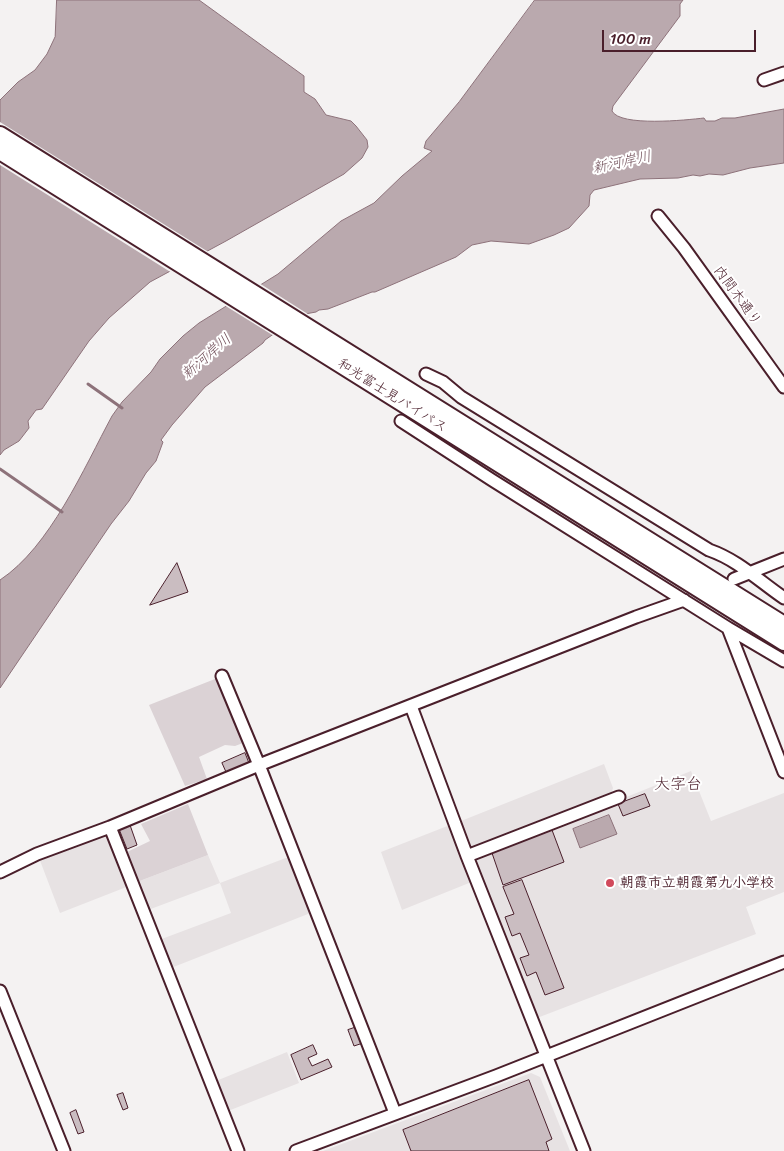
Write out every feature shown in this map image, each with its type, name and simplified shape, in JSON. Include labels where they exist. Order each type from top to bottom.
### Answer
[{"type":"highway","name":"和光富士見バイパス","points":[[0,136],[784,642]]},
{"type":"highway","name":"和光富士見バイパス","points":[[0,151],[784,625]]},
{"type":"street","points":[[764,80],[784,73]]},
{"type":"street","name":"内間木通り","points":[[661,219],[690,256],[784,387]]},
{"type":"street","points":[[426,374],[443,382],[461,397],[709,550],[722,555],[750,572],[784,598]]},
{"type":"street","points":[[401,421],[728,628],[784,661]]},
{"type":"street","points":[[734,579],[784,559]]},
{"type":"street","points":[[0,872],[38,854],[110,827],[259,765],[636,617],[684,600]]},
{"type":"street","points":[[728,628],[784,772]]},
{"type":"street","points":[[222,676],[259,765],[395,1113]]},
{"type":"street","points":[[410,706],[467,856],[584,1151]]},
{"type":"street","points":[[467,856],[619,796]]},
{"type":"street","points":[[110,827],[238,1151]]},
{"type":"street","points":[[296,1151],[547,1056],[784,962]]},
{"type":"street","points":[[0,991],[64,1151]]},
{"type":"shaded area","points":[[220,677],[244,740],[243,743],[235,746],[225,745],[199,757],[207,779],[185,786],[149,705]]},
{"type":"shaded area","points":[[604,764],[613,788],[611,794],[473,850],[461,821]]},
{"type":"shaded area","name":"朝霞市立朝霞第九小学校","points":[[691,771],[711,821],[784,793],[784,892],[746,907],[756,934],[537,1018],[475,858]]},
{"type":"shaded area","points":[[188,804],[208,855],[137,882],[127,852],[150,841],[141,824]]},
{"type":"shaded area","points":[[450,825],[474,881],[402,910],[381,852]]},
{"type":"shaded area","points":[[101,834],[111,839],[129,886],[60,913],[39,858]]},
{"type":"shaded area","points":[[208,855],[220,883],[148,910],[137,882]]},
{"type":"shaded area","points":[[291,856],[313,912],[171,968],[159,940],[231,913],[220,883]]},
{"type":"shaded area","points":[[287,1052],[299,1083],[228,1111],[216,1081]]},
{"type":"shaded area","points":[[531,1073],[540,1077],[570,1151],[323,1151]]},
{"type":"water","points":[[57,0],[199,0],[304,76],[304,92],[315,99],[326,115],[351,121],[367,140],[368,147],[362,158],[344,174],[150,282],[109,318],[89,341],[42,409],[36,410],[28,421],[29,428],[19,441],[4,450],[0,455],[0,100],[18,82],[35,70],[47,54],[55,37]]},
{"type":"water","name":"新河岸川","points":[[535,0],[683,0],[680,4],[680,16],[613,106],[612,111],[618,116],[640,121],[704,118],[706,121],[715,121],[722,118],[735,118],[784,109],[784,163],[750,168],[723,175],[709,174],[678,178],[640,179],[594,190],[590,195],[589,206],[569,228],[554,235],[529,244],[491,241],[472,245],[456,257],[375,292],[328,309],[305,314],[275,333],[205,387],[172,425],[161,440],[163,442],[156,461],[0,688],[0,580],[18,566],[35,548],[50,527],[77,482],[112,416],[122,402],[151,372],[160,359],[199,323],[278,274],[341,221],[374,203],[432,151],[424,148],[426,141],[459,102]]},
{"type":"water","points":[[609,815],[617,834],[580,848],[573,829]]},
{"type":"pier","points":[[0,122],[210,253],[172,273],[0,165]]},
{"type":"pier","points":[[259,283],[311,316],[274,336],[224,305]]},
{"type":"building","points":[[177,563],[188,592],[150,605]]},
{"type":"building","points":[[245,753],[249,763],[226,772],[222,763]]},
{"type":"building","points":[[645,794],[650,806],[623,816],[618,804]]},
{"type":"building","points":[[130,825],[137,845],[127,849],[119,829]]},
{"type":"building","points":[[552,830],[564,862],[503,885],[492,853]]},
{"type":"building","points":[[522,880],[564,988],[545,995],[536,972],[527,976],[520,958],[529,955],[520,933],[512,936],[505,917],[514,914],[503,887]]},
{"type":"building","points":[[357,1027],[363,1043],[354,1046],[348,1030]]},
{"type":"building","points":[[313,1045],[317,1054],[308,1058],[312,1066],[328,1059],[332,1067],[301,1080],[291,1055]]},
{"type":"building","points":[[529,1080],[552,1139],[546,1142],[549,1151],[411,1151],[403,1130]]},
{"type":"building","points":[[123,1093],[128,1108],[123,1110],[117,1095]]},
{"type":"building","points":[[76,1110],[84,1132],[78,1134],[70,1113]]},
{"type":"waterway","points":[[88,384],[122,408]]},
{"type":"waterway","points":[[0,469],[62,512]]},
{"type":"place","name":"朝霞市立朝霞第九小学校","points":[[610,883]]},
{"type":"district","name":"大字台","points":[[678,785]]}]
